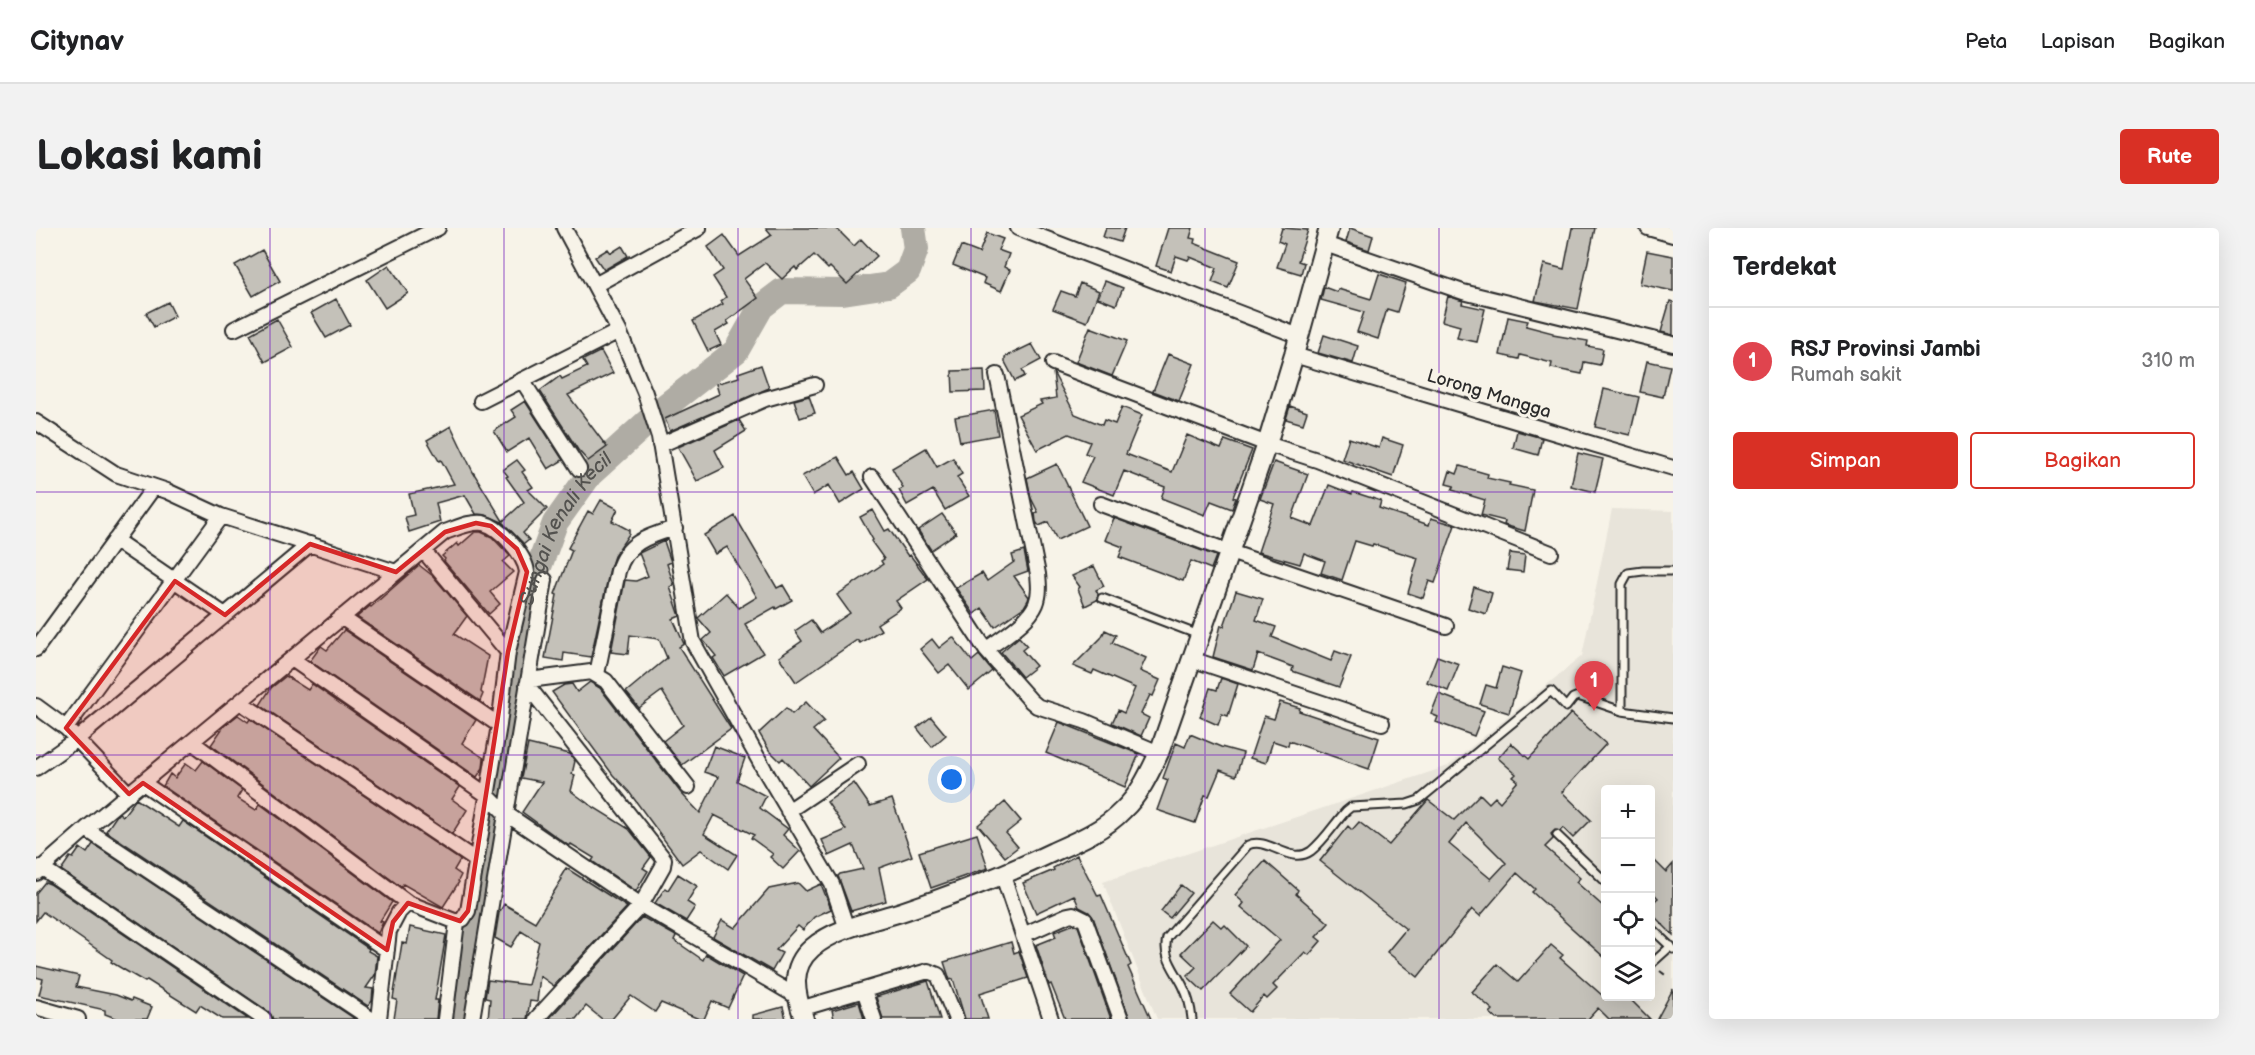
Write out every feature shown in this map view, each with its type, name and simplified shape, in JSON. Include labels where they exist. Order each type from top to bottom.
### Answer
[{"type":"street","points":[[234,329],[438,228]]},
{"type":"street","points":[[564,228],[619,331],[645,393],[660,441],[693,642],[832,884],[847,929]]},
{"type":"street","points":[[595,285],[699,228]]},
{"type":"street","points":[[1018,228],[1299,336]]},
{"type":"street","points":[[1648,228],[1673,236]]},
{"type":"street","points":[[800,1008],[796,971],[812,948],[824,939],[847,929],[961,893],[1003,876],[1087,836],[1122,812],[1136,797],[1159,753],[1267,444],[1327,236],[1463,292],[1673,344]]},
{"type":"street","points":[[481,401],[619,331]]},
{"type":"street","name":"Lorong Mangga","points":[[1294,355],[1673,468]]},
{"type":"street","points":[[1053,363],[1267,444],[1317,460],[1551,553]]},
{"type":"street","points":[[986,650],[1030,613],[1036,603],[1039,590],[1038,574],[997,375]]},
{"type":"street","points":[[522,380],[579,469]]},
{"type":"street","points":[[660,441],[765,399],[815,385]]},
{"type":"street","points":[[36,422],[116,474],[154,487],[221,516],[396,572]]},
{"type":"street","points":[[872,477],[986,650],[1031,701],[1037,706],[1084,721],[1159,753]]},
{"type":"street","points":[[36,649],[154,487]]},
{"type":"street","points":[[1101,504],[1230,552],[1446,626]]},
{"type":"street","points":[[66,728],[221,516]]},
{"type":"street","points":[[192,742],[408,903],[457,922],[463,919],[468,911],[488,797],[508,652],[526,572],[524,560],[517,549],[491,526],[476,523],[445,532],[86,829],[39,870],[264,1019]]},
{"type":"street","points":[[597,674],[618,571],[624,557],[630,548],[646,537],[675,528]]},
{"type":"street","points":[[115,540],[225,615]]},
{"type":"street","points":[[36,768],[77,738],[310,544]]},
{"type":"street","points":[[423,550],[508,652]]},
{"type":"street","points":[[472,1019],[503,811],[545,580]]},
{"type":"street","points":[[341,617],[499,725]]},
{"type":"street","points":[[292,659],[488,797],[503,811],[640,905],[800,1008],[933,971],[938,975],[956,1019]]},
{"type":"street","points":[[1191,659],[1382,723]]},
{"type":"street","points":[[528,683],[591,672],[597,674],[606,681],[688,787]]},
{"type":"street","points":[[528,683],[664,859],[663,866],[640,905],[536,1019]]},
{"type":"street","points":[[240,702],[477,861]]},
{"type":"street","points":[[36,706],[77,738],[129,794]]},
{"type":"street","points":[[788,811],[858,764]]},
{"type":"street","points":[[143,783],[387,950]]},
{"type":"street","points":[[86,829],[371,1019]]},
{"type":"street","points":[[1003,876],[1051,1019]]},
{"type":"street","points":[[379,1019],[389,931],[408,903]]},
{"type":"street","points":[[1023,936],[1068,915],[1073,914],[1085,920],[1121,1019]]},
{"type":"street","points":[[445,1019],[457,922]]},
{"type":"street","points":[[864,990],[874,1019]]},
{"type":"street","points":[[36,1007],[78,1019]]},
{"type":"lane","points":[[1622,711],[1623,580],[1628,573],[1633,572],[1673,571]]},
{"type":"lane","points":[[1102,598],[1200,635]]},
{"type":"lane","points":[[1192,1019],[1184,988],[1164,947],[1167,938],[1248,845],[1258,843],[1289,854],[1303,855],[1313,849],[1351,807],[1407,804],[1419,800],[1549,692],[1553,692],[1566,706],[1578,696],[1622,711],[1673,718]]},
{"type":"lane","points":[[1557,835],[1601,878]]},
{"type":"lane","points":[[1655,932],[1672,948],[1655,961]]},
{"type":"highlighted area","points":[[476,523],[491,526],[517,549],[527,572],[508,652],[468,911],[460,921],[408,903],[393,922],[387,950],[143,783],[129,794],[66,728],[175,581],[225,615],[310,544],[396,572],[445,532]]},
{"type":"shaded area","points":[[1612,509],[1673,511],[1673,1019],[1157,1019],[1103,882],[1448,766],[1582,656]]},
{"type":"building","points":[[766,228],[836,228],[854,246],[861,239],[877,256],[847,284],[814,255],[782,279],[765,263],[744,279],[758,298],[727,321],[729,324],[715,332],[721,345],[708,351],[693,321],[723,304],[721,301],[726,297],[713,277],[723,270],[708,247],[724,235],[739,256],[772,235]]},
{"type":"building","points":[[1106,228],[1125,228],[1120,242],[1103,237]]},
{"type":"building","points":[[1168,228],[1193,228],[1190,238],[1195,239],[1194,243],[1239,261],[1228,288],[1212,282],[1217,268],[1190,257],[1188,260],[1176,256],[1171,271],[1156,266]]},
{"type":"building","points":[[1282,228],[1308,230],[1298,261],[1304,263],[1301,274],[1277,267],[1285,244],[1278,241]]},
{"type":"building","points":[[1350,228],[1373,236],[1369,250],[1346,242]]},
{"type":"building","points":[[1572,228],[1595,228],[1578,309],[1535,301],[1544,264],[1564,269]]},
{"type":"building","points":[[987,233],[1003,239],[998,250],[1009,254],[1004,267],[1010,270],[1001,291],[983,283],[985,278],[953,265],[961,246],[979,253]]},
{"type":"building","points":[[622,246],[628,256],[604,270],[595,257],[608,249],[611,253]]},
{"type":"building","points":[[262,250],[280,281],[253,296],[235,265]]},
{"type":"building","points":[[1647,251],[1673,256],[1673,291],[1640,284]]},
{"type":"building","points":[[389,265],[408,293],[385,308],[367,280]]},
{"type":"building","points":[[1379,274],[1406,283],[1397,312],[1387,309],[1378,339],[1357,332],[1364,312],[1321,300],[1324,287],[1371,299]]},
{"type":"building","points":[[1105,281],[1123,288],[1116,305],[1098,298]]},
{"type":"building","points":[[1080,283],[1099,291],[1087,322],[1053,309],[1061,291],[1075,296]]},
{"type":"building","points":[[1448,296],[1463,301],[1462,304],[1485,309],[1477,342],[1457,338],[1460,326],[1442,321]]},
{"type":"building","points":[[336,299],[350,325],[326,338],[311,313]]},
{"type":"building","points":[[1670,301],[1673,302],[1673,335],[1661,332]]},
{"type":"building","points":[[168,302],[175,316],[154,327],[146,313]]},
{"type":"building","points":[[1508,317],[1528,321],[1526,326],[1553,333],[1553,335],[1588,341],[1587,346],[1603,349],[1600,365],[1584,362],[1582,374],[1551,368],[1552,363],[1520,355],[1519,359],[1500,355]]},
{"type":"building","points":[[277,319],[293,347],[265,362],[250,334]]},
{"type":"building","points":[[1090,327],[1127,341],[1112,376],[1076,362]]},
{"type":"building","points":[[1324,335],[1358,346],[1353,363],[1318,353]]},
{"type":"building","points":[[1032,344],[1041,360],[1022,370],[1025,376],[1015,381],[1005,362],[1005,357]]},
{"type":"building","points":[[601,351],[613,373],[568,395],[607,447],[588,461],[578,450],[540,391],[560,376],[562,379],[587,367],[583,360]]},
{"type":"building","points":[[1168,354],[1194,364],[1179,401],[1153,391]]},
{"type":"building","points":[[1647,361],[1670,366],[1663,397],[1640,392]]},
{"type":"building","points":[[761,365],[769,388],[670,431],[665,419],[719,394],[716,384],[739,377],[738,373]]},
{"type":"building","points":[[984,370],[985,391],[953,392],[952,371]]},
{"type":"building","points":[[1053,372],[1075,414],[1102,425],[1104,420],[1115,424],[1122,407],[1142,415],[1126,454],[1172,472],[1187,435],[1221,449],[1225,440],[1252,450],[1233,497],[1236,498],[1232,509],[1211,501],[1205,515],[1161,498],[1165,487],[1124,471],[1114,495],[1081,482],[1093,456],[1085,453],[1090,442],[1069,434],[1037,450],[1018,415],[1042,404],[1040,401],[1056,398]]},
{"type":"building","points":[[1604,389],[1639,397],[1630,435],[1595,427]]},
{"type":"building","points":[[809,396],[815,413],[800,418],[794,400]]},
{"type":"building","points":[[525,401],[563,460],[548,469],[529,438],[507,452],[494,431],[516,417],[511,410]]},
{"type":"building","points":[[1290,406],[1307,412],[1303,424],[1286,419]]},
{"type":"building","points":[[994,410],[998,435],[960,442],[955,417]]},
{"type":"building","points":[[739,420],[746,431],[715,450],[724,468],[697,481],[678,447]]},
{"type":"building","points":[[451,426],[473,472],[503,521],[524,502],[503,470],[517,460],[525,470],[522,472],[533,487],[528,490],[547,509],[523,533],[529,540],[524,544],[502,522],[486,515],[476,514],[465,495],[436,503],[440,522],[409,532],[405,517],[414,515],[409,494],[454,484],[427,440]]},
{"type":"building","points":[[1517,431],[1542,438],[1538,455],[1513,448]]},
{"type":"building","points":[[1349,438],[1379,448],[1382,438],[1403,445],[1393,477],[1342,459]]},
{"type":"building","points":[[926,448],[937,467],[953,458],[962,474],[957,477],[969,496],[945,510],[933,490],[907,505],[899,490],[903,488],[892,468]]},
{"type":"building","points":[[1578,453],[1603,459],[1595,492],[1571,486]]},
{"type":"building","points":[[838,457],[849,475],[854,472],[864,489],[840,504],[829,485],[813,495],[802,476]]},
{"type":"building","points":[[1274,462],[1308,474],[1292,518],[1313,526],[1329,485],[1352,494],[1353,492],[1381,501],[1379,508],[1429,525],[1431,518],[1455,525],[1435,583],[1429,581],[1423,598],[1408,593],[1418,558],[1373,544],[1372,546],[1355,541],[1342,580],[1321,573],[1325,561],[1304,553],[1300,564],[1258,552],[1274,504],[1260,499]]},
{"type":"building","points":[[1057,464],[1087,526],[1057,540],[1048,522],[1039,526],[1036,522],[1035,513],[1038,512],[1031,498],[1027,478]]},
{"type":"building","points":[[1460,466],[1488,474],[1487,478],[1533,490],[1525,531],[1504,525],[1505,521],[1481,515],[1485,500],[1452,490],[1454,486],[1446,484],[1450,471],[1457,474]]},
{"type":"building","points":[[601,500],[618,509],[612,521],[629,530],[629,534],[614,556],[610,568],[591,657],[564,653],[563,661],[545,658],[557,595],[555,594],[572,550],[568,548],[588,511],[593,514]]},
{"type":"building","points":[[873,510],[885,531],[889,529],[928,579],[896,601],[901,608],[877,624],[881,630],[860,643],[857,640],[796,682],[779,657],[802,641],[795,631],[811,620],[820,633],[850,613],[837,595],[883,564],[881,561],[884,559],[871,541],[873,540],[860,517]]},
{"type":"building","points":[[942,514],[956,533],[931,550],[918,530]]},
{"type":"building","points":[[735,516],[777,588],[783,585],[792,600],[745,624],[763,653],[724,676],[713,658],[716,656],[703,640],[711,633],[698,618],[726,593],[739,608],[757,597],[727,547],[715,554],[704,535]]},
{"type":"building","points":[[1114,518],[1216,556],[1211,569],[1191,561],[1183,581],[1119,557],[1123,547],[1105,540]]},
{"type":"building","points":[[475,532],[492,537],[510,556],[503,562],[513,572],[490,592],[500,604],[489,614],[442,556],[457,543],[459,546]]},
{"type":"building","points":[[664,541],[671,562],[667,564],[674,585],[670,587],[680,616],[673,619],[684,644],[679,647],[731,729],[682,765],[663,741],[683,725],[662,691],[639,708],[626,692],[667,658],[659,639],[630,635],[628,654],[611,652],[625,580],[636,581],[648,576],[639,553]]},
{"type":"building","points":[[1024,551],[1028,571],[1014,576],[1029,597],[1028,600],[1024,607],[995,627],[982,608],[974,614],[956,588],[982,573],[987,581],[1014,562],[1012,555]]},
{"type":"building","points":[[1510,553],[1525,555],[1523,572],[1507,570]]},
{"type":"building","points":[[419,565],[433,576],[467,616],[454,634],[488,656],[480,701],[357,617]]},
{"type":"building","points":[[1094,566],[1104,586],[1096,590],[1097,600],[1085,606],[1078,589],[1080,587],[1072,576]]},
{"type":"building","points":[[1474,587],[1492,593],[1486,614],[1468,608]]},
{"type":"building","points":[[1236,591],[1263,599],[1256,620],[1276,627],[1272,637],[1331,661],[1335,651],[1351,657],[1339,687],[1292,671],[1293,667],[1258,654],[1253,670],[1213,657],[1221,625],[1224,626]]},
{"type":"building","points":[[344,630],[476,720],[462,743],[484,758],[483,768],[477,777],[310,661],[321,646],[327,650]]},
{"type":"building","points":[[1105,630],[1116,635],[1112,643],[1146,658],[1140,671],[1160,680],[1141,714],[1149,718],[1141,736],[1112,723],[1118,710],[1124,713],[1135,688],[1094,670],[1092,674],[1073,666],[1101,638]]},
{"type":"building","points":[[953,637],[972,661],[979,655],[992,671],[969,690],[949,665],[939,673],[920,649],[932,639],[939,648]]},
{"type":"building","points":[[1019,637],[1027,646],[1022,650],[1036,666],[1022,677],[1001,652]]},
{"type":"building","points":[[1437,656],[1459,664],[1448,691],[1427,682]]},
{"type":"building","points":[[1502,667],[1521,673],[1509,713],[1480,704],[1486,685],[1496,688]]},
{"type":"building","points":[[286,676],[308,690],[312,684],[460,787],[452,799],[467,810],[452,834],[260,705],[271,688]]},
{"type":"building","points":[[1221,678],[1238,684],[1228,716],[1222,714],[1218,725],[1200,717],[1210,688],[1217,690]]},
{"type":"building","points":[[590,682],[600,688],[681,793],[700,813],[718,777],[704,772],[714,746],[745,758],[737,781],[766,796],[760,808],[788,829],[783,835],[800,851],[783,869],[770,857],[773,854],[751,838],[754,835],[714,815],[704,834],[737,855],[728,869],[701,850],[682,864],[552,692],[564,685],[572,684],[577,692]]},
{"type":"building","points":[[1439,694],[1484,711],[1474,736],[1436,722],[1438,717],[1431,714]]},
{"type":"building","points":[[806,702],[824,721],[813,730],[839,758],[809,786],[783,758],[780,761],[769,750],[759,733],[786,708],[792,714]]},
{"type":"building","points":[[1280,702],[1300,708],[1299,711],[1379,738],[1369,769],[1289,741],[1288,746],[1273,741],[1266,763],[1250,758],[1264,716],[1274,719]]},
{"type":"building","points":[[1571,713],[1606,744],[1562,792],[1591,820],[1573,838],[1563,828],[1560,831],[1555,830],[1551,834],[1553,839],[1545,847],[1580,878],[1576,882],[1601,904],[1601,954],[1532,892],[1535,889],[1517,873],[1480,916],[1472,909],[1418,977],[1387,952],[1406,929],[1320,861],[1348,826],[1352,830],[1359,822],[1389,845],[1428,800],[1454,820],[1480,794],[1489,803],[1495,797],[1500,802],[1518,781],[1513,777],[1516,774],[1498,758],[1511,743],[1529,759]],"holes":[[[1466,823],[1506,863],[1491,879],[1449,844]]]},
{"type":"building","points":[[238,715],[248,722],[250,719],[460,860],[454,870],[461,875],[459,882],[443,907],[403,884],[401,887],[211,745],[224,726]]},
{"type":"building","points":[[931,717],[946,735],[932,747],[917,728]]},
{"type":"building","points":[[1059,722],[1139,754],[1125,787],[1046,753]]},
{"type":"building","points":[[1190,734],[1243,753],[1236,776],[1220,770],[1209,796],[1205,795],[1195,823],[1157,810],[1168,780],[1163,778],[1176,743],[1185,747]]},
{"type":"building","points":[[528,744],[570,754],[575,761],[572,774],[575,775],[571,791],[629,829],[651,857],[643,868],[648,871],[636,891],[592,861],[594,858],[571,844],[569,846],[522,812],[542,782],[521,778]]},
{"type":"building","points":[[203,761],[242,790],[237,798],[256,810],[260,804],[392,902],[380,921],[383,922],[378,933],[163,786],[170,774],[175,778],[186,763],[196,770]]},
{"type":"building","points":[[854,783],[870,806],[892,799],[912,856],[879,868],[886,901],[851,911],[838,876],[863,869],[853,845],[829,856],[822,840],[846,830],[827,802]]},
{"type":"building","points":[[136,799],[179,827],[183,821],[377,956],[375,975],[366,988],[373,989],[372,1001],[368,1006],[106,831],[117,815],[119,813],[123,816]]},
{"type":"building","points":[[1005,802],[1021,821],[1006,833],[1018,847],[1005,857],[978,825]]},
{"type":"building","points":[[977,834],[988,868],[931,888],[919,852]]},
{"type":"building","points":[[93,844],[355,1019],[273,1019],[269,1012],[61,870],[80,848],[87,853]]},
{"type":"building","points":[[1077,855],[1098,896],[1101,895],[1131,965],[1128,967],[1151,1019],[1130,1019],[1093,917],[1079,907],[1074,895],[1036,913],[1023,883],[1054,870],[1053,868]]},
{"type":"building","points":[[1265,861],[1298,890],[1296,894],[1329,923],[1316,937],[1321,941],[1309,955],[1305,952],[1273,985],[1277,989],[1267,999],[1264,996],[1250,1012],[1230,994],[1280,940],[1241,907],[1244,903],[1235,895]]},
{"type":"building","points":[[1655,861],[1666,872],[1673,864],[1673,935],[1655,917],[1655,901],[1658,898],[1655,895]]},
{"type":"building","points":[[566,868],[627,907],[554,986],[540,976],[537,1002],[530,1001],[527,1019],[488,1019],[490,999],[485,998],[488,980],[528,985],[539,942],[521,931],[511,947],[495,938],[499,913],[504,904],[535,922],[562,879],[560,878]]},
{"type":"building","points":[[678,874],[697,886],[687,902],[695,907],[686,921],[655,903],[665,888],[668,890]]},
{"type":"building","points":[[45,882],[248,1019],[222,1019],[200,1005],[196,1011],[147,980],[145,982],[111,962],[112,960],[43,912],[36,921],[36,893]]},
{"type":"building","points":[[798,883],[806,891],[821,884],[831,909],[814,917],[803,930],[798,926],[776,950],[782,953],[772,971],[713,937],[722,920],[735,928],[769,889]]},
{"type":"building","points":[[1181,885],[1191,893],[1170,918],[1161,911]]},
{"type":"building","points":[[642,917],[676,936],[674,940],[703,960],[706,954],[743,976],[728,1008],[712,1001],[704,1019],[699,1019],[661,1003],[655,1012],[631,996],[612,1019],[602,1019],[586,1006],[576,1019],[549,1019]]},
{"type":"building","points":[[1213,920],[1222,928],[1225,925],[1246,946],[1203,991],[1187,976],[1196,967],[1181,953]]},
{"type":"building","points":[[1074,924],[1078,926],[1111,1019],[1065,1019],[1051,984],[1049,985],[1036,945],[1056,937],[1054,932]]},
{"type":"building","points":[[410,927],[446,935],[435,1000],[438,1000],[436,1019],[394,1019],[397,1000],[393,999],[402,943],[407,944]]},
{"type":"building","points":[[1011,942],[1014,953],[1019,951],[1028,978],[980,993],[988,1019],[965,1019],[953,979],[950,980],[944,962]]},
{"type":"building","points":[[1551,945],[1563,955],[1560,958],[1601,994],[1601,1001],[1632,1001],[1650,1019],[1609,1019],[1598,1008],[1588,1019],[1497,1019],[1490,1013],[1493,1010],[1472,992],[1497,964],[1518,982]]},
{"type":"building","points":[[36,966],[79,976],[76,987],[116,995],[131,1001],[132,999],[152,1007],[147,1019],[118,1019],[105,1014],[105,1010],[39,995],[43,979],[36,977]]},
{"type":"building","points":[[928,981],[940,1019],[883,1019],[876,997]]},
{"type":"building","points":[[1673,989],[1673,1019],[1657,1019]]},
{"type":"building","points":[[859,1002],[864,1019],[834,1019],[832,1010]]},
{"type":"building","points":[[783,1007],[786,1019],[753,1019],[753,1015]]},
{"type":"waterway","name":"Sungai Kenali Kecil","points":[[459,1019],[479,904],[488,831],[529,594],[555,523],[590,474],[663,408],[736,351],[761,307],[782,291],[843,292],[889,285],[908,271],[916,249],[913,228]]},
{"type":"place","name":"RSJ Provinsi Jambi","points":[[1594,711]]}]
